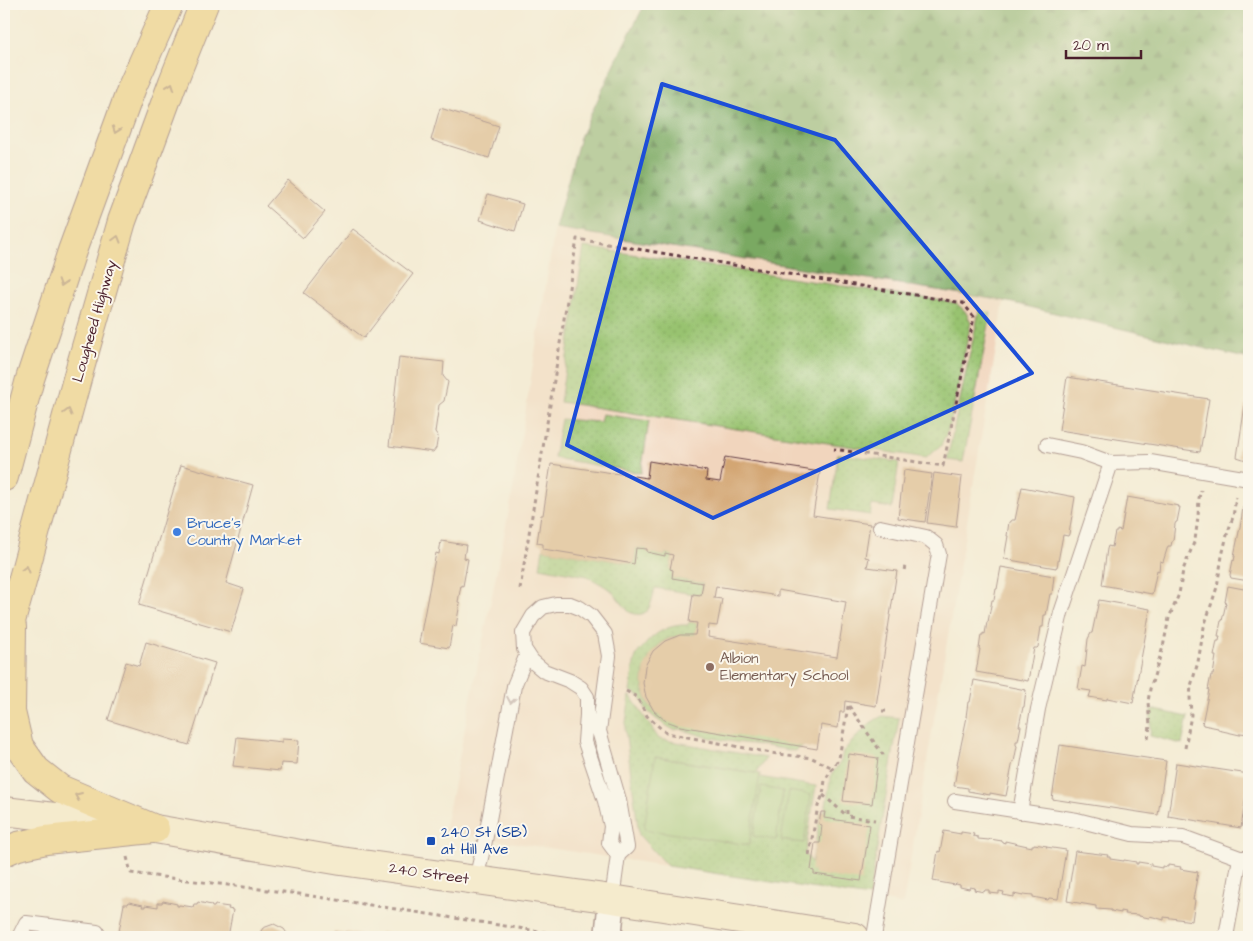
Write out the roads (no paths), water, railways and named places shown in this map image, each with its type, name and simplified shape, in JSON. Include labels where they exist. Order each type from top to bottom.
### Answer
[{"type":"highway","points":[[4,477],[30,379],[72,251],[132,86],[168,4]]},
{"type":"highway","name":"Lougheed Highway","points":[[4,646],[122,221],[204,4]]},
{"type":"highway","points":[[12,616],[11,712],[19,746],[36,770],[60,789],[155,829]]},
{"type":"highway","points":[[4,852],[18,846],[46,840],[155,829]]},
{"type":"main road","name":"240 Street","points":[[4,811],[155,829],[341,861],[612,899],[855,937]]},
{"type":"street","points":[[608,937],[612,899]]},
{"type":"lane","points":[[1047,445],[1081,452],[1111,463],[1150,462],[1249,479]]},
{"type":"lane","points":[[1020,812],[1038,709],[1061,613],[1111,463]]},
{"type":"lane","points":[[874,937],[939,554],[936,545],[926,537],[880,527]]},
{"type":"lane","points":[[612,899],[618,855],[626,846],[619,800],[598,731],[609,656],[605,634],[591,616],[580,608],[570,604],[556,604],[544,607],[533,616],[523,633],[524,649],[532,661],[544,671],[582,688],[587,697],[585,742],[605,801],[611,826],[610,843],[618,855]]},
{"type":"lane","points":[[476,880],[514,686],[527,654]]},
{"type":"lane","points":[[955,801],[1077,820],[1132,834],[1183,837],[1245,858],[1226,937]]},
{"type":"lane","points":[[19,937],[26,923],[97,932]]},
{"type":"place","name":"Bruce’s Country Market","points":[[177,532]]},
{"type":"place","name":"Albion Elementary School","points":[[710,667]]},
{"type":"place","name":"240 St (SB) at Hill Ave","points":[[431,841]]}]
